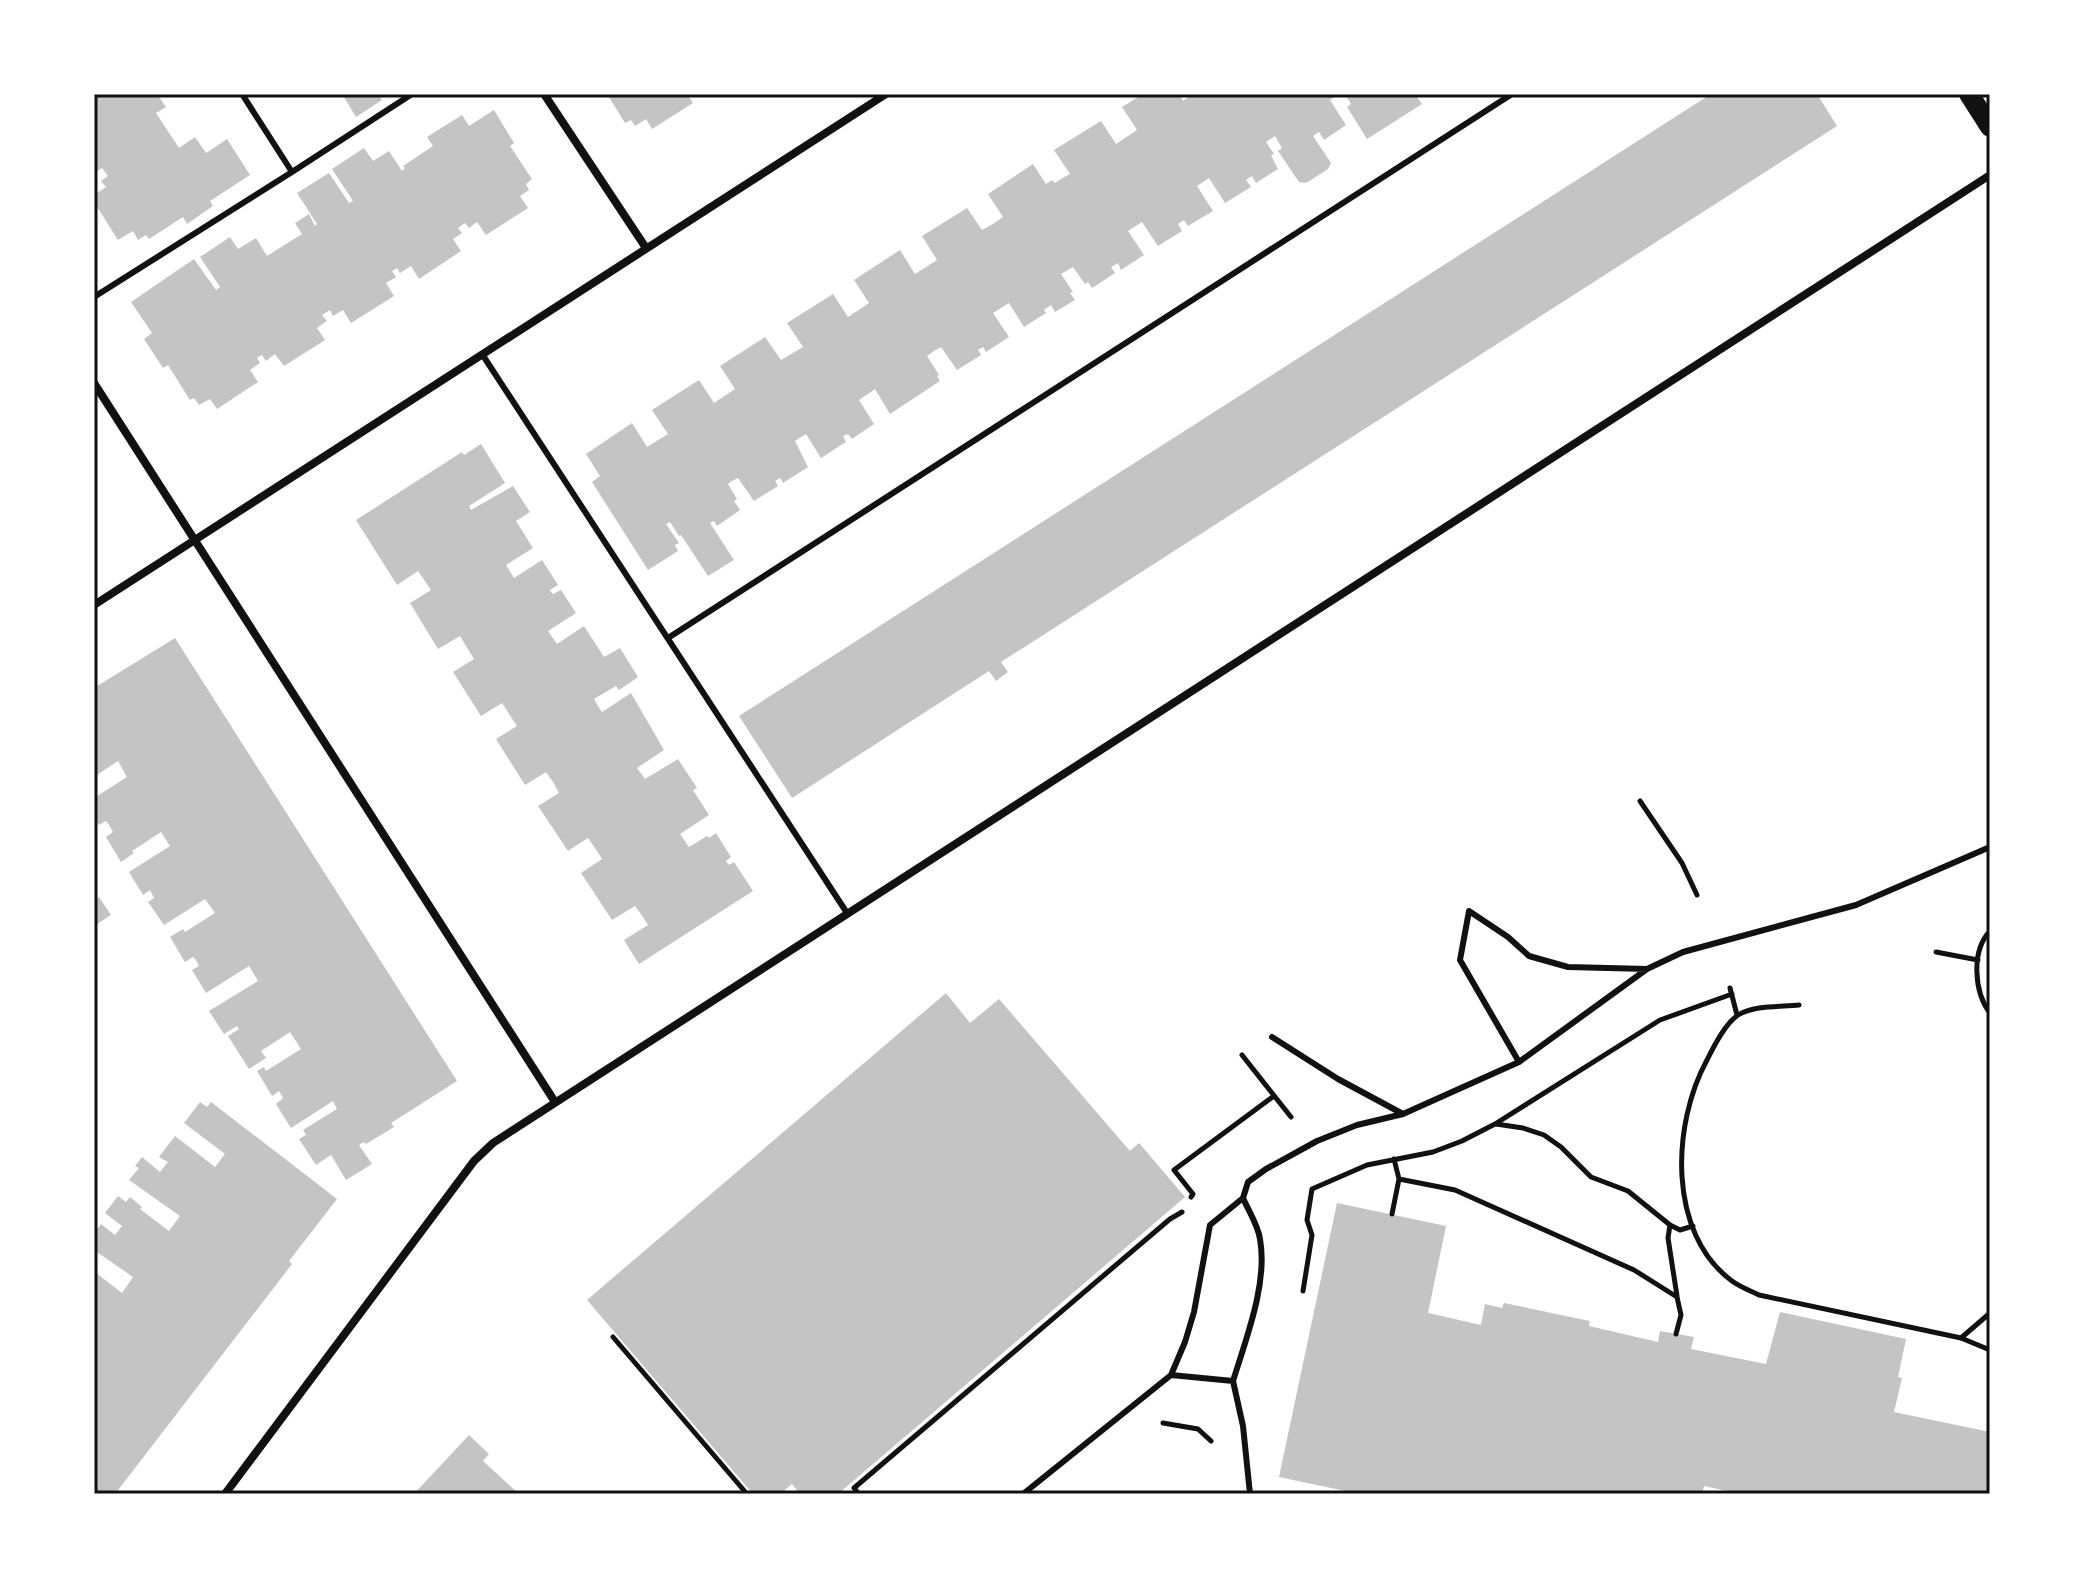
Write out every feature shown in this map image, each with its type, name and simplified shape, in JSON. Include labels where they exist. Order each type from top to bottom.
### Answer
[{"type":"main road","points":[[1969,94],[1990,127]]},
{"type":"street","points":[[544,94],[646,248]]},
{"type":"street","points":[[94,605],[886,94]]},
{"type":"street","points":[[225,1494],[474,1161],[510,1130],[1990,175]]},
{"type":"street","points":[[94,383],[555,1102]]},
{"type":"lane","points":[[242,94],[292,172]]},
{"type":"lane","points":[[94,297],[412,94]]},
{"type":"lane","points":[[668,638],[1512,94]]},
{"type":"lane","points":[[482,354],[847,913]]},
{"type":"lane","points":[[1023,1494],[1171,1375],[1194,1312],[1210,1225],[1243,1198],[1248,1182],[1317,1141],[1357,1125],[1403,1114],[1519,1062],[1647,969],[1683,952],[1856,905],[1990,847]]},
{"type":"lane","points":[[1519,1062],[1460,960],[1469,911],[1508,937],[1529,956],[1568,967],[1647,969]]},
{"type":"lane","points":[[1272,1037],[1338,1079],[1403,1114]]},
{"type":"lane","points":[[1243,1198],[1260,1238],[1255,1309],[1233,1381],[1243,1426],[1250,1494]]},
{"type":"lane","points":[[1171,1375],[1233,1381]]},
{"type":"path","points":[[1640,801],[1682,863],[1697,895]]},
{"type":"path","points":[[1990,931],[1985,935],[1978,960],[1977,983],[1990,1013]]},
{"type":"path","points":[[1936,952],[1978,960]]},
{"type":"path","points":[[1303,1291],[1312,1235],[1307,1220],[1312,1189],[1348,1169],[1433,1152],[1495,1124],[1660,1020],[1731,991],[1737,1015]]},
{"type":"path","points":[[1799,1005],[1752,1010],[1737,1015],[1717,1040],[1688,1103],[1680,1158],[1684,1193],[1701,1245],[1714,1264],[1732,1281],[1759,1295],[1961,1338],[1990,1350]]},
{"type":"path","points":[[1242,1055],[1291,1117]]},
{"type":"path","points":[[859,1494],[854,1488],[1170,1219],[1185,1210],[1193,1194],[1174,1170],[1274,1096]]},
{"type":"path","points":[[1495,1124],[1544,1135],[1591,1177],[1628,1191],[1680,1230],[1693,1226]]},
{"type":"path","points":[[1392,1214],[1399,1179],[1394,1159]]},
{"type":"path","points":[[1399,1179],[1455,1190],[1634,1270],[1677,1297]]},
{"type":"path","points":[[1670,1225],[1668,1238],[1681,1315],[1676,1334]]},
{"type":"path","points":[[1961,1338],[1990,1313]]},
{"type":"path","points":[[613,1337],[747,1494]]},
{"type":"path","points":[[1155,1422],[1198,1429],[1208,1435],[1216,1448]]},
{"type":"building","points":[[94,94],[157,94],[166,107],[156,113],[179,148],[195,137],[206,153],[227,139],[250,175],[210,201],[213,206],[187,224],[183,217],[149,239],[146,235],[138,240],[133,231],[118,240],[94,202],[94,195],[106,187],[101,181],[108,176],[102,168],[94,173]]},
{"type":"building","points":[[342,94],[382,94],[379,96],[382,100],[356,117]]},
{"type":"building","points":[[607,94],[687,94],[693,103],[652,129],[646,119],[635,126],[631,120],[625,123]]},
{"type":"building","points":[[1143,94],[1179,94],[1183,101],[1193,94],[1340,94],[1330,100],[1346,125],[1324,140],[1319,132],[1313,136],[1331,163],[1328,169],[1306,183],[1299,182],[1278,151],[1282,148],[1275,136],[1266,142],[1274,154],[1271,155],[1278,169],[1256,183],[1252,176],[1246,180],[1251,187],[1225,203],[1209,178],[1197,186],[1213,211],[1188,226],[1184,220],[1178,224],[1182,231],[1158,246],[1142,222],[1128,231],[1144,255],[1121,270],[1118,263],[1111,267],[1115,273],[1092,288],[1088,282],[1085,284],[1073,267],[1061,274],[1075,300],[1055,312],[1051,305],[1044,310],[1046,313],[1024,327],[1009,303],[993,313],[1009,337],[986,352],[983,347],[978,350],[981,355],[957,370],[941,347],[934,351],[927,356],[940,381],[890,414],[875,389],[859,400],[874,424],[852,439],[848,434],[843,436],[846,442],[821,458],[806,434],[795,441],[808,467],[783,483],[780,478],[775,481],[778,486],[754,501],[738,478],[732,481],[728,484],[740,510],[717,526],[714,521],[710,523],[734,560],[708,576],[670,522],[666,524],[679,543],[675,545],[678,551],[648,570],[592,482],[600,476],[586,454],[632,423],[647,447],[668,434],[652,410],[699,380],[714,403],[735,389],[720,366],[765,337],[781,360],[803,347],[787,323],[833,294],[848,317],[869,303],[854,280],[900,250],[915,274],[937,260],[922,236],[967,208],[982,230],[993,224],[1003,217],[988,194],[1033,164],[1046,184],[1052,180],[1055,183],[1070,174],[1054,150],[1101,121],[1116,144],[1137,130],[1122,107]]},
{"type":"building","points":[[1345,94],[1415,94],[1422,104],[1367,139],[1347,107],[1351,104]]},
{"type":"building","points":[[1711,94],[1817,94],[1837,126],[1001,662],[1008,672],[996,681],[989,671],[792,798],[739,716]]},
{"type":"building","points":[[494,110],[514,143],[510,146],[532,179],[526,184],[529,190],[520,196],[528,208],[486,235],[477,222],[469,228],[465,223],[458,228],[462,233],[453,239],[461,251],[419,279],[411,266],[400,273],[397,268],[392,271],[396,277],[386,283],[394,296],[351,323],[343,310],[333,316],[330,310],[322,315],[327,321],[317,328],[325,340],[284,366],[275,354],[266,361],[260,356],[257,358],[260,363],[250,370],[258,382],[217,409],[210,399],[199,405],[194,398],[190,400],[168,365],[163,368],[144,339],[152,333],[131,302],[194,259],[216,290],[220,287],[200,257],[230,237],[238,249],[256,238],[267,256],[302,234],[295,223],[309,214],[315,226],[317,224],[297,193],[329,173],[349,203],[353,201],[332,169],[364,148],[373,161],[389,151],[402,171],[403,166],[433,146],[427,137],[462,115],[469,126]]},
{"type":"building","points":[[481,444],[505,483],[469,506],[471,510],[513,486],[530,512],[516,521],[533,548],[506,565],[514,578],[542,560],[558,585],[551,592],[561,590],[576,613],[548,631],[557,644],[584,626],[604,657],[620,648],[638,677],[619,690],[616,686],[594,699],[602,712],[631,693],[664,750],[637,768],[645,779],[678,759],[697,788],[693,790],[709,815],[680,834],[689,847],[716,833],[731,857],[726,861],[729,865],[734,862],[753,891],[639,964],[624,940],[648,925],[641,914],[635,906],[612,920],[581,873],[602,859],[597,851],[588,838],[568,851],[538,806],[559,793],[553,782],[546,772],[525,785],[496,739],[517,726],[502,703],[481,716],[453,672],[474,659],[460,636],[438,649],[410,603],[431,590],[418,571],[397,585],[356,520],[462,452],[464,455]]},
{"type":"building","points":[[175,638],[457,1081],[391,1123],[394,1127],[359,1145],[372,1164],[346,1180],[331,1155],[316,1165],[299,1139],[306,1135],[303,1130],[337,1109],[333,1101],[291,1128],[276,1104],[283,1098],[279,1091],[272,1096],[257,1071],[264,1067],[266,1071],[301,1049],[290,1032],[261,1051],[266,1058],[249,1069],[228,1036],[239,1029],[237,1026],[224,1034],[209,1011],[258,981],[249,966],[206,993],[192,970],[199,966],[196,960],[193,957],[185,962],[170,937],[183,929],[185,932],[215,913],[205,899],[164,925],[148,902],[154,898],[150,890],[143,895],[129,872],[170,846],[161,832],[121,862],[106,837],[113,832],[109,825],[106,821],[99,825],[94,818],[94,798],[127,777],[118,761],[94,777],[94,688]]},
{"type":"building","points":[[99,897],[111,915],[94,926],[94,901]]},
{"type":"building","points":[[946,993],[970,1023],[999,999],[1130,1151],[1139,1143],[1185,1197],[838,1494],[800,1494],[792,1484],[780,1494],[753,1494],[587,1300]]},
{"type":"building","points":[[200,1102],[207,1107],[211,1102],[337,1199],[289,1261],[292,1264],[115,1494],[94,1494],[94,1274],[122,1293],[133,1277],[94,1250],[94,1234],[101,1224],[115,1235],[122,1226],[105,1213],[118,1196],[126,1202],[130,1197],[142,1207],[140,1209],[169,1231],[180,1216],[129,1180],[139,1168],[135,1166],[142,1157],[160,1172],[168,1162],[159,1157],[175,1136],[215,1167],[225,1154],[184,1123]]},
{"type":"building","points":[[1337,1203],[1446,1226],[1428,1313],[1481,1325],[1485,1304],[1502,1308],[1504,1303],[1590,1321],[1589,1326],[1658,1342],[1660,1331],[1694,1337],[1691,1349],[1766,1364],[1780,1312],[1906,1339],[1894,1412],[1990,1432],[1990,1494],[1741,1494],[1704,1486],[1702,1494],[1349,1494],[1279,1477]]},
{"type":"building","points":[[469,1435],[489,1454],[483,1461],[519,1494],[414,1494]]}]
